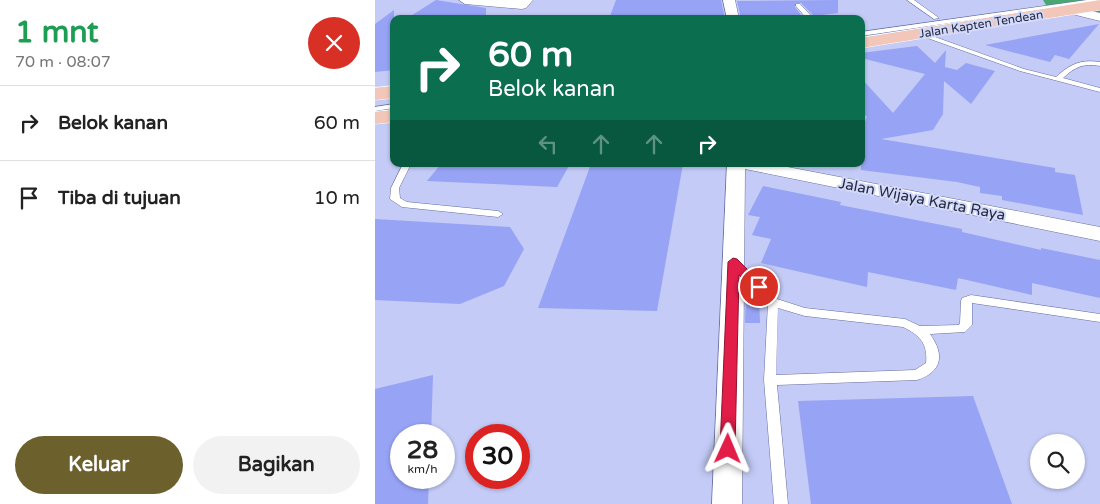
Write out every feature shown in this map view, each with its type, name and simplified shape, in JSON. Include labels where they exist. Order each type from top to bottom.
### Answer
[{"type":"main road","name":"Jalan Kapten Tendean","points":[[865,28],[1040,3],[1070,6],[1100,5]]},
{"type":"main road","name":"Jalan Kapten Tendean","points":[[865,41],[921,34],[1070,6]]},
{"type":"street","points":[[465,0],[522,4],[527,0]]},
{"type":"street","points":[[729,0],[732,15]]},
{"type":"street","points":[[1070,6],[1100,17]]},
{"type":"street","points":[[727,504],[736,167]]},
{"type":"street","name":"Jalan Wijaya Karta Raya","points":[[760,167],[1100,234]]},
{"type":"lane","points":[[910,0],[936,18]]},
{"type":"lane","points":[[865,33],[1099,0]]},
{"type":"lane","points":[[798,5],[807,15]]},
{"type":"lane","points":[[921,34],[1022,70],[1100,90]]},
{"type":"lane","points":[[1058,79],[1074,64],[1083,62],[1100,64]]},
{"type":"lane","points":[[406,167],[395,188],[395,198],[405,204],[498,214]]},
{"type":"lane","points":[[733,262],[773,302],[805,312],[905,323],[920,330],[929,341],[934,353],[932,366],[917,375],[770,380]]},
{"type":"lane","points":[[920,330],[961,329],[966,325],[966,301],[971,299],[1100,318]]},
{"type":"lane","points":[[773,302],[770,380],[781,504]]},
{"type":"building","points":[[436,0],[486,8],[486,15],[412,15]]},
{"type":"building","points":[[616,0],[721,0],[724,15],[610,15]]},
{"type":"building","points":[[838,0],[838,13],[813,15],[801,3],[795,3],[795,7],[801,15],[740,15],[737,1]]},
{"type":"building","points":[[394,10],[394,15],[390,15],[390,70],[375,72],[375,24]]},
{"type":"building","points":[[1099,24],[1069,59],[1055,55],[1050,62],[985,45]]},
{"type":"building","points":[[917,46],[935,63],[946,50],[945,67],[957,70],[966,63],[995,71],[971,104],[944,81],[943,114],[933,130],[881,139],[1055,168],[1055,172],[1075,175],[1083,215],[1002,200],[1002,196],[980,193],[980,187],[957,182],[861,170],[861,167],[865,167],[865,122],[867,116],[865,116],[865,82],[893,113],[925,74],[865,59],[865,52]]},
{"type":"building","points":[[439,167],[568,167],[557,187],[427,181]]},
{"type":"building","points":[[590,167],[682,167],[657,311],[538,308]]},
{"type":"building","points":[[763,186],[841,202],[840,205],[962,229],[962,232],[1041,250],[1041,248],[1100,260],[1100,298],[1032,283],[1032,295],[958,278],[956,290],[868,272],[867,287],[761,263],[771,239],[752,235],[760,217],[748,215]]},
{"type":"building","points":[[375,219],[510,227],[524,249],[504,286],[460,304],[375,300]]},
{"type":"building","points":[[746,295],[757,295],[759,297],[760,323],[745,323]]},
{"type":"building","points":[[433,375],[431,424],[390,424],[390,489],[429,489],[428,504],[375,504],[375,389]]},
{"type":"building","points":[[973,396],[1012,504],[811,504],[798,401]]},
{"type":"waterway","points":[[1055,0],[1100,13]]},
{"type":"route","points":[[728,449],[733,262],[759,287]]}]
